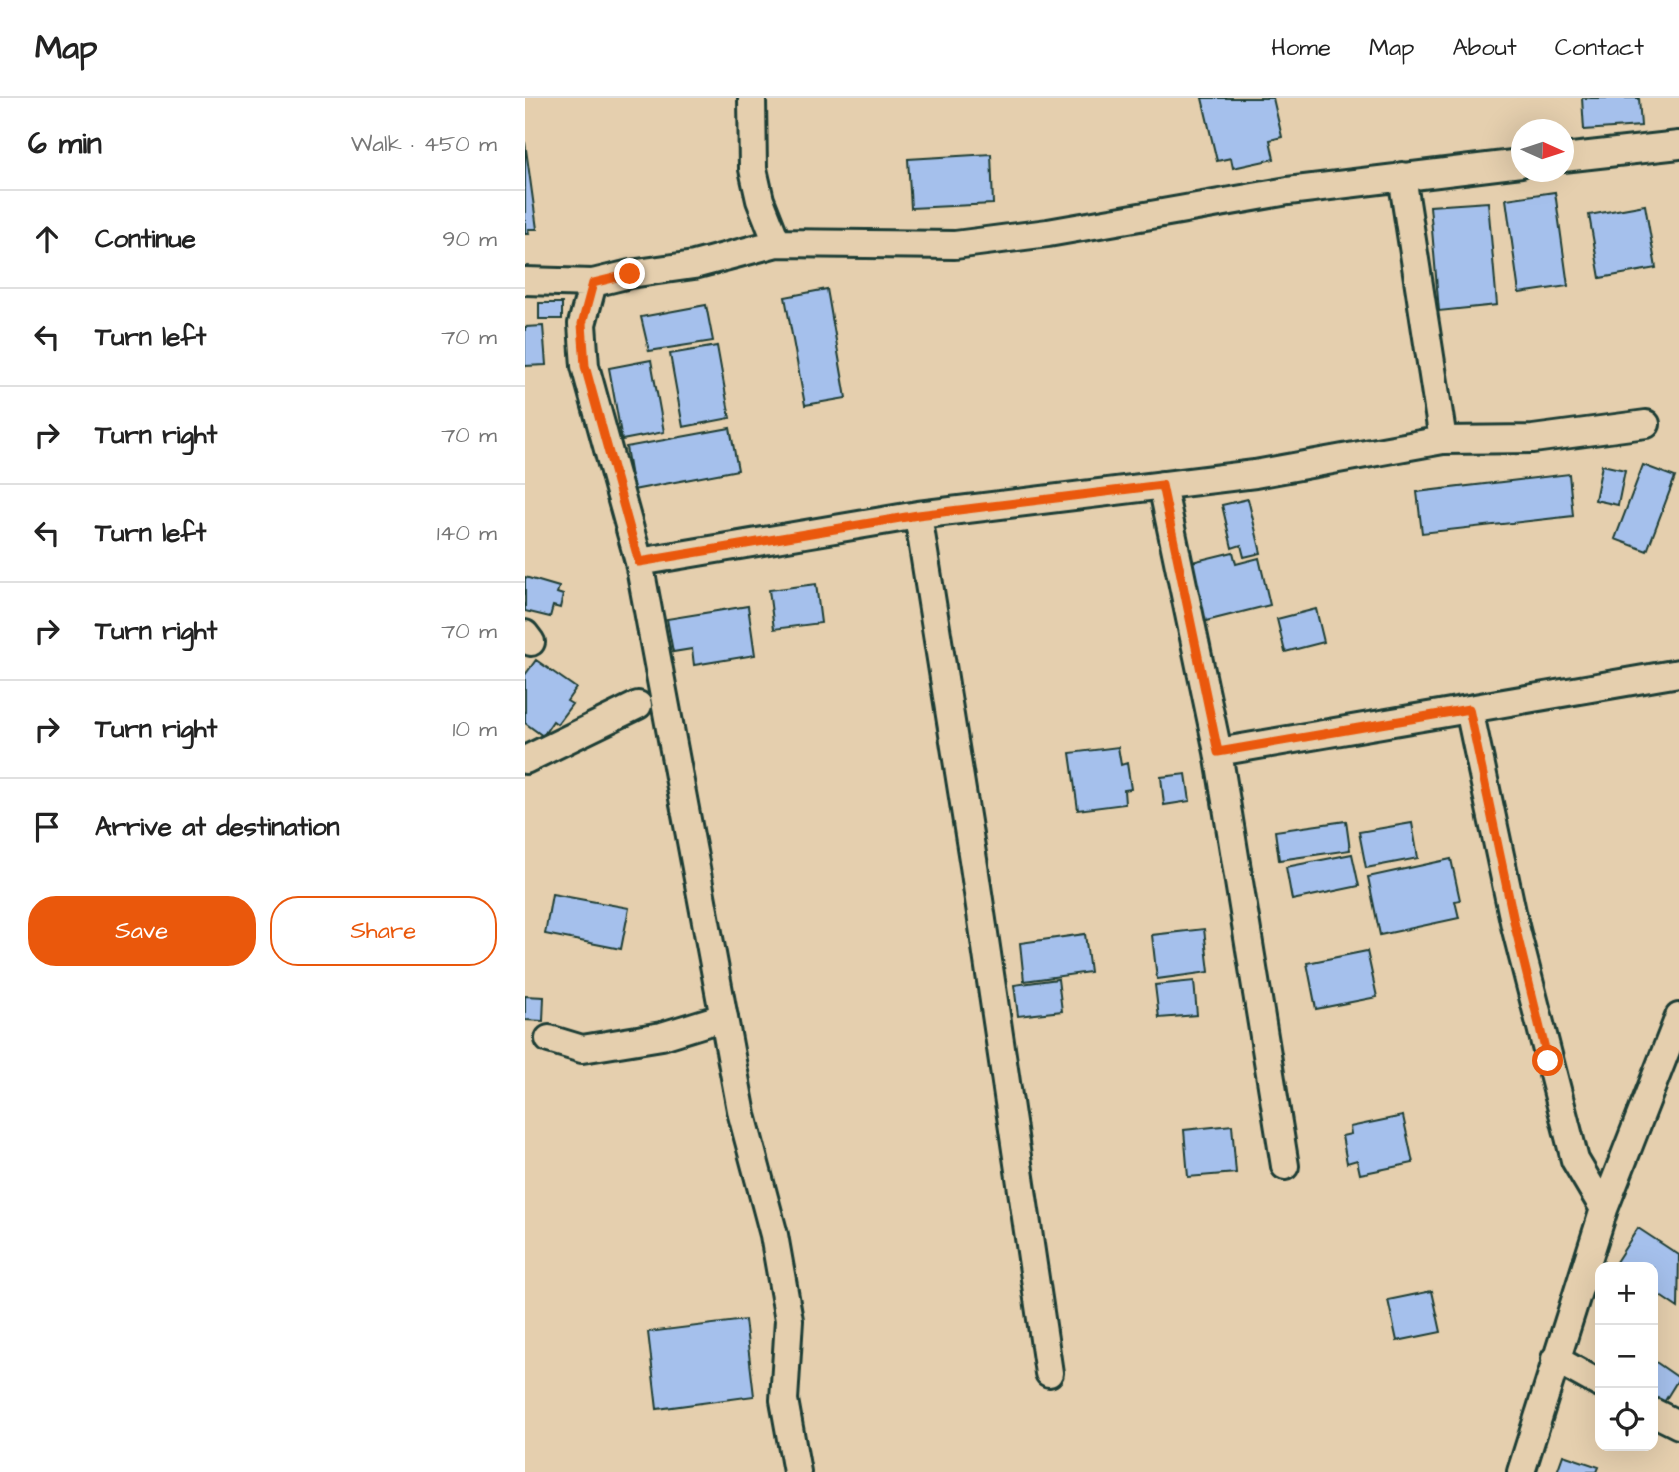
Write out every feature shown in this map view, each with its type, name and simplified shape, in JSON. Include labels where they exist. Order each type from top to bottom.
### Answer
[{"type":"street","points":[[752,98],[753,169],[760,200],[777,243]]},
{"type":"street","points":[[1574,157],[1679,145]]},
{"type":"street","points":[[525,281],[593,283],[630,274],[694,265],[777,243],[955,245],[1402,176],[1511,164]]},
{"type":"street","points":[[1402,176],[1443,440]]},
{"type":"street","points":[[593,283],[582,324],[585,366],[639,562],[742,1115],[774,1235],[789,1320],[784,1400],[797,1472]]},
{"type":"street","points":[[639,562],[918,515],[1255,474],[1443,440],[1532,439],[1646,425]]},
{"type":"street","points":[[1162,485],[1218,752],[1285,1166]]},
{"type":"street","points":[[918,515],[974,866],[1049,1373]]},
{"type":"street","points":[[1218,752],[1679,673]]},
{"type":"street","points":[[525,760],[638,705]]},
{"type":"street","points":[[1469,709],[1515,926],[1575,1160],[1604,1209]]},
{"type":"street","points":[[549,1039],[582,1049],[662,1036],[723,1017]]},
{"type":"street","points":[[1521,1472],[1604,1209],[1679,1017]]},
{"type":"street","points":[[1555,1359],[1595,1381]]},
{"type":"street","points":[[1658,1414],[1679,1425]]},
{"type":"building","points":[[1202,98],[1273,98],[1282,137],[1270,140],[1274,159],[1233,168],[1231,158],[1217,161]]},
{"type":"building","points":[[1582,98],[1639,98],[1641,126],[1584,130]]},
{"type":"building","points":[[525,142],[537,229],[528,229],[529,234],[525,234]]},
{"type":"building","points":[[991,154],[993,204],[911,208],[908,159]]},
{"type":"building","points":[[1555,192],[1568,286],[1519,293],[1506,199]]},
{"type":"building","points":[[1488,202],[1497,305],[1439,311],[1430,206]]},
{"type":"building","points":[[1645,205],[1656,268],[1600,278],[1589,215]]},
{"type":"building","points":[[827,289],[846,398],[805,405],[785,297]]},
{"type":"building","points":[[539,303],[562,303],[562,319],[539,319]]},
{"type":"building","points":[[706,305],[713,341],[649,351],[641,317]]},
{"type":"building","points":[[543,326],[546,365],[525,366],[525,327]]},
{"type":"building","points":[[717,346],[730,418],[683,427],[670,354]]},
{"type":"building","points":[[651,360],[664,432],[622,440],[609,368]]},
{"type":"building","points":[[730,428],[738,470],[633,490],[626,447]]},
{"type":"building","points":[[1602,465],[1625,470],[1618,505],[1595,500]]},
{"type":"building","points":[[1643,465],[1675,477],[1647,551],[1615,539]]},
{"type":"building","points":[[1569,474],[1573,516],[1422,533],[1417,492]]},
{"type":"building","points":[[1248,499],[1261,553],[1244,557],[1241,545],[1232,548],[1222,505]]},
{"type":"building","points":[[1233,552],[1236,564],[1259,558],[1270,605],[1202,622],[1188,563]]},
{"type":"building","points":[[525,577],[559,587],[557,593],[563,595],[560,608],[553,606],[550,617],[525,611]]},
{"type":"building","points":[[816,584],[821,623],[774,629],[769,590]]},
{"type":"building","points":[[748,606],[755,655],[694,665],[692,649],[673,652],[667,619]]},
{"type":"building","points":[[1316,609],[1324,642],[1285,652],[1277,619]]},
{"type":"building","points":[[536,660],[576,688],[567,701],[572,704],[557,724],[553,721],[543,736],[525,723],[525,675]]},
{"type":"building","points":[[1118,747],[1121,765],[1127,763],[1131,789],[1124,790],[1125,804],[1078,810],[1070,753]]},
{"type":"building","points":[[1186,774],[1190,801],[1164,805],[1161,777]]},
{"type":"building","points":[[1346,821],[1350,850],[1279,860],[1275,831]]},
{"type":"building","points":[[1412,823],[1418,858],[1366,868],[1359,832]]},
{"type":"building","points":[[1352,854],[1359,886],[1292,900],[1286,867]]},
{"type":"building","points":[[1451,859],[1460,900],[1455,901],[1459,918],[1380,935],[1368,877]]},
{"type":"building","points":[[552,894],[629,908],[621,949],[545,934]]},
{"type":"building","points":[[1204,929],[1209,972],[1157,979],[1152,935]]},
{"type":"building","points":[[1085,934],[1090,972],[1024,981],[1020,943]]},
{"type":"building","points":[[1367,951],[1377,997],[1316,1009],[1307,963]]},
{"type":"building","points":[[1058,979],[1062,1011],[1018,1016],[1014,985]]},
{"type":"building","points":[[1194,981],[1197,1015],[1159,1018],[1155,985]]},
{"type":"building","points":[[525,996],[544,997],[543,1021],[525,1020]]},
{"type":"building","points":[[1403,1116],[1413,1163],[1360,1174],[1357,1160],[1347,1163],[1342,1136],[1351,1134],[1350,1127]]},
{"type":"building","points":[[1232,1125],[1236,1173],[1188,1177],[1184,1130]]},
{"type":"building","points":[[1638,1228],[1679,1255],[1678,1308],[1658,1294],[1658,1262],[1616,1262]]},
{"type":"building","points":[[1432,1291],[1441,1332],[1397,1341],[1388,1300]]},
{"type":"building","points":[[745,1320],[754,1396],[657,1409],[648,1332]]},
{"type":"building","points":[[1658,1363],[1679,1378],[1663,1404],[1658,1401]]},
{"type":"building","points":[[1563,1455],[1599,1467],[1597,1472],[1557,1472]]},
{"type":"route","points":[[630,274],[593,283],[582,324],[585,366],[639,562],[918,515],[1162,485],[1218,752],[1469,709],[1515,926],[1548,1061]]}]
